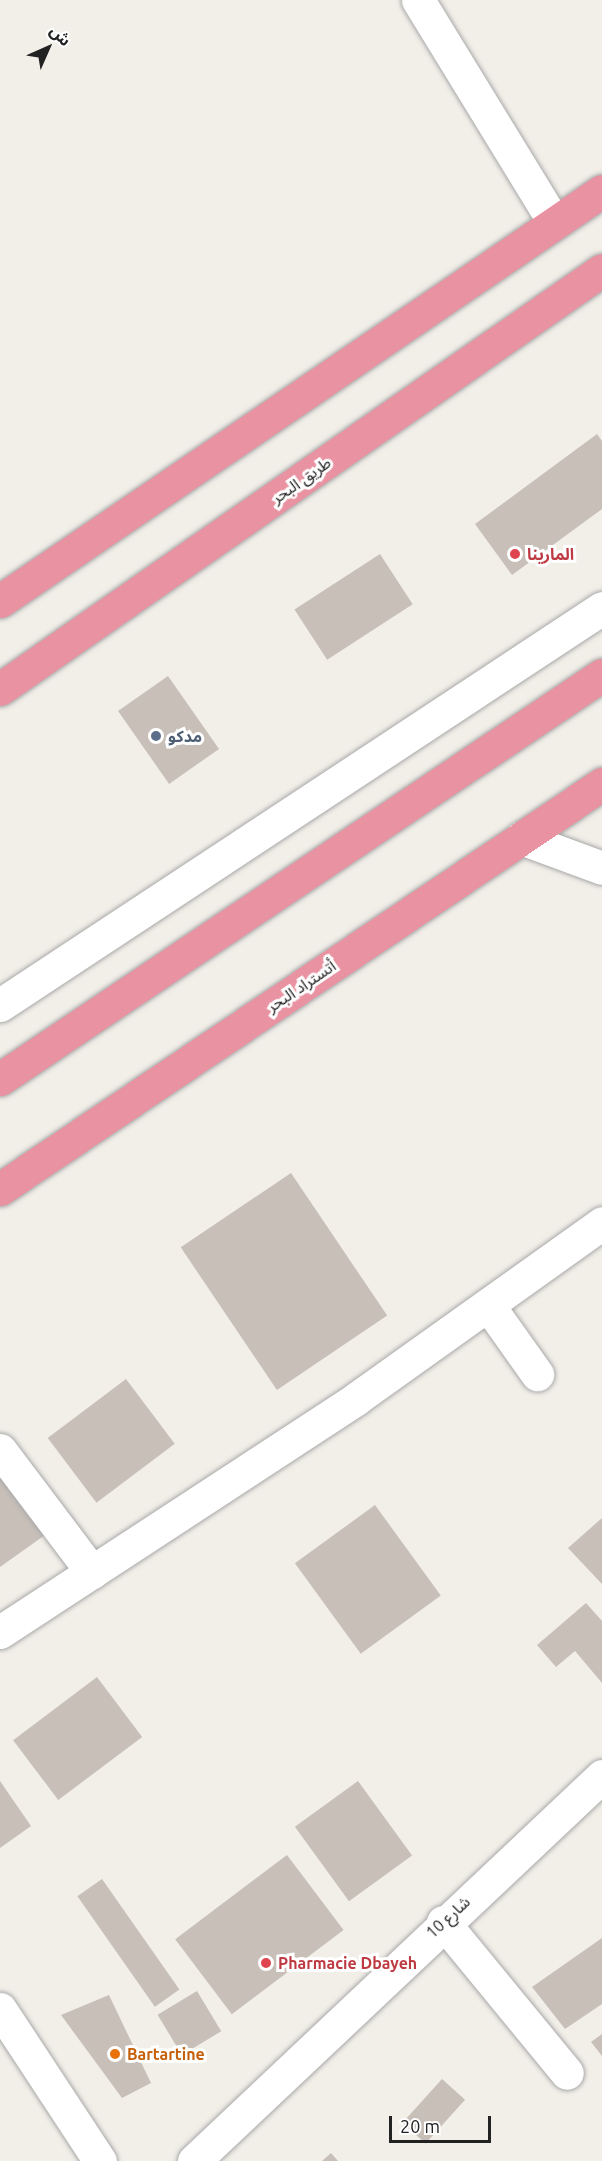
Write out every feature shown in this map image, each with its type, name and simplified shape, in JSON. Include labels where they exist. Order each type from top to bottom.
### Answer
[{"type":"highway","points":[[0,601],[602,191]]},
{"type":"highway","name":"طريق البحر","points":[[0,689],[602,270]]},
{"type":"highway","points":[[0,1079],[602,675]]},
{"type":"highway","name":"أتستراد البحر","points":[[0,1189],[602,784]]},
{"type":"street","points":[[418,0],[554,222]]},
{"type":"street","points":[[0,1005],[602,608]]},
{"type":"street","points":[[521,838],[602,868]]},
{"type":"street","points":[[0,1632],[488,1305],[602,1223]]},
{"type":"street","points":[[488,1305],[537,1374]]},
{"type":"street","points":[[0,1450],[92,1572]]},
{"type":"street","name":"شارع 10","points":[[194,2161],[442,1923],[602,1776]]},
{"type":"street","points":[[442,1923],[567,2073]]},
{"type":"street","points":[[0,2009],[100,2161]]},
{"type":"building","points":[[597,434],[602,441],[602,509],[512,575],[475,524]]},
{"type":"building","points":[[380,554],[413,604],[327,660],[294,610]]},
{"type":"building","points":[[168,676],[219,749],[169,784],[118,711]]},
{"type":"building","points":[[291,1173],[387,1316],[277,1390],[181,1247]]},
{"type":"building","points":[[126,1379],[175,1444],[96,1503],[48,1438]]},
{"type":"building","points":[[0,1471],[45,1535],[0,1567]]},
{"type":"building","points":[[375,1505],[441,1596],[361,1654],[295,1563]]},
{"type":"building","points":[[602,1518],[602,1584],[568,1548]]},
{"type":"building","points":[[586,1603],[602,1621],[602,1683],[575,1651],[556,1667],[537,1645]]},
{"type":"building","points":[[97,1677],[142,1737],[58,1800],[13,1740]]},
{"type":"building","points":[[0,1781],[31,1826],[0,1848]]},
{"type":"building","points":[[358,1781],[412,1855],[349,1901],[295,1827]]},
{"type":"building","points":[[287,1855],[344,1930],[232,2014],[175,1939]]},
{"type":"building","points":[[102,1879],[179,1990],[155,2007],[77,1896]]},
{"type":"building","points":[[602,1938],[602,2004],[565,2029],[532,1987]]},
{"type":"building","points":[[197,1991],[221,2031],[182,2055],[158,2015]]},
{"type":"building","points":[[109,1995],[151,2083],[122,2098],[61,2015]]},
{"type":"building","points":[[602,2034],[602,2056],[591,2042]]},
{"type":"building","points":[[442,2079],[465,2100],[426,2144],[403,2123]]},
{"type":"building","points":[[331,2153],[338,2161],[322,2161]]},
{"type":"place","name":"المارينا","points":[[515,554]]},
{"type":"place","name":"مدكو","points":[[156,736]]},
{"type":"place","name":"Pharmacie Dbayeh","points":[[266,1963]]},
{"type":"place","name":"Bartartine","points":[[115,2054]]}]
